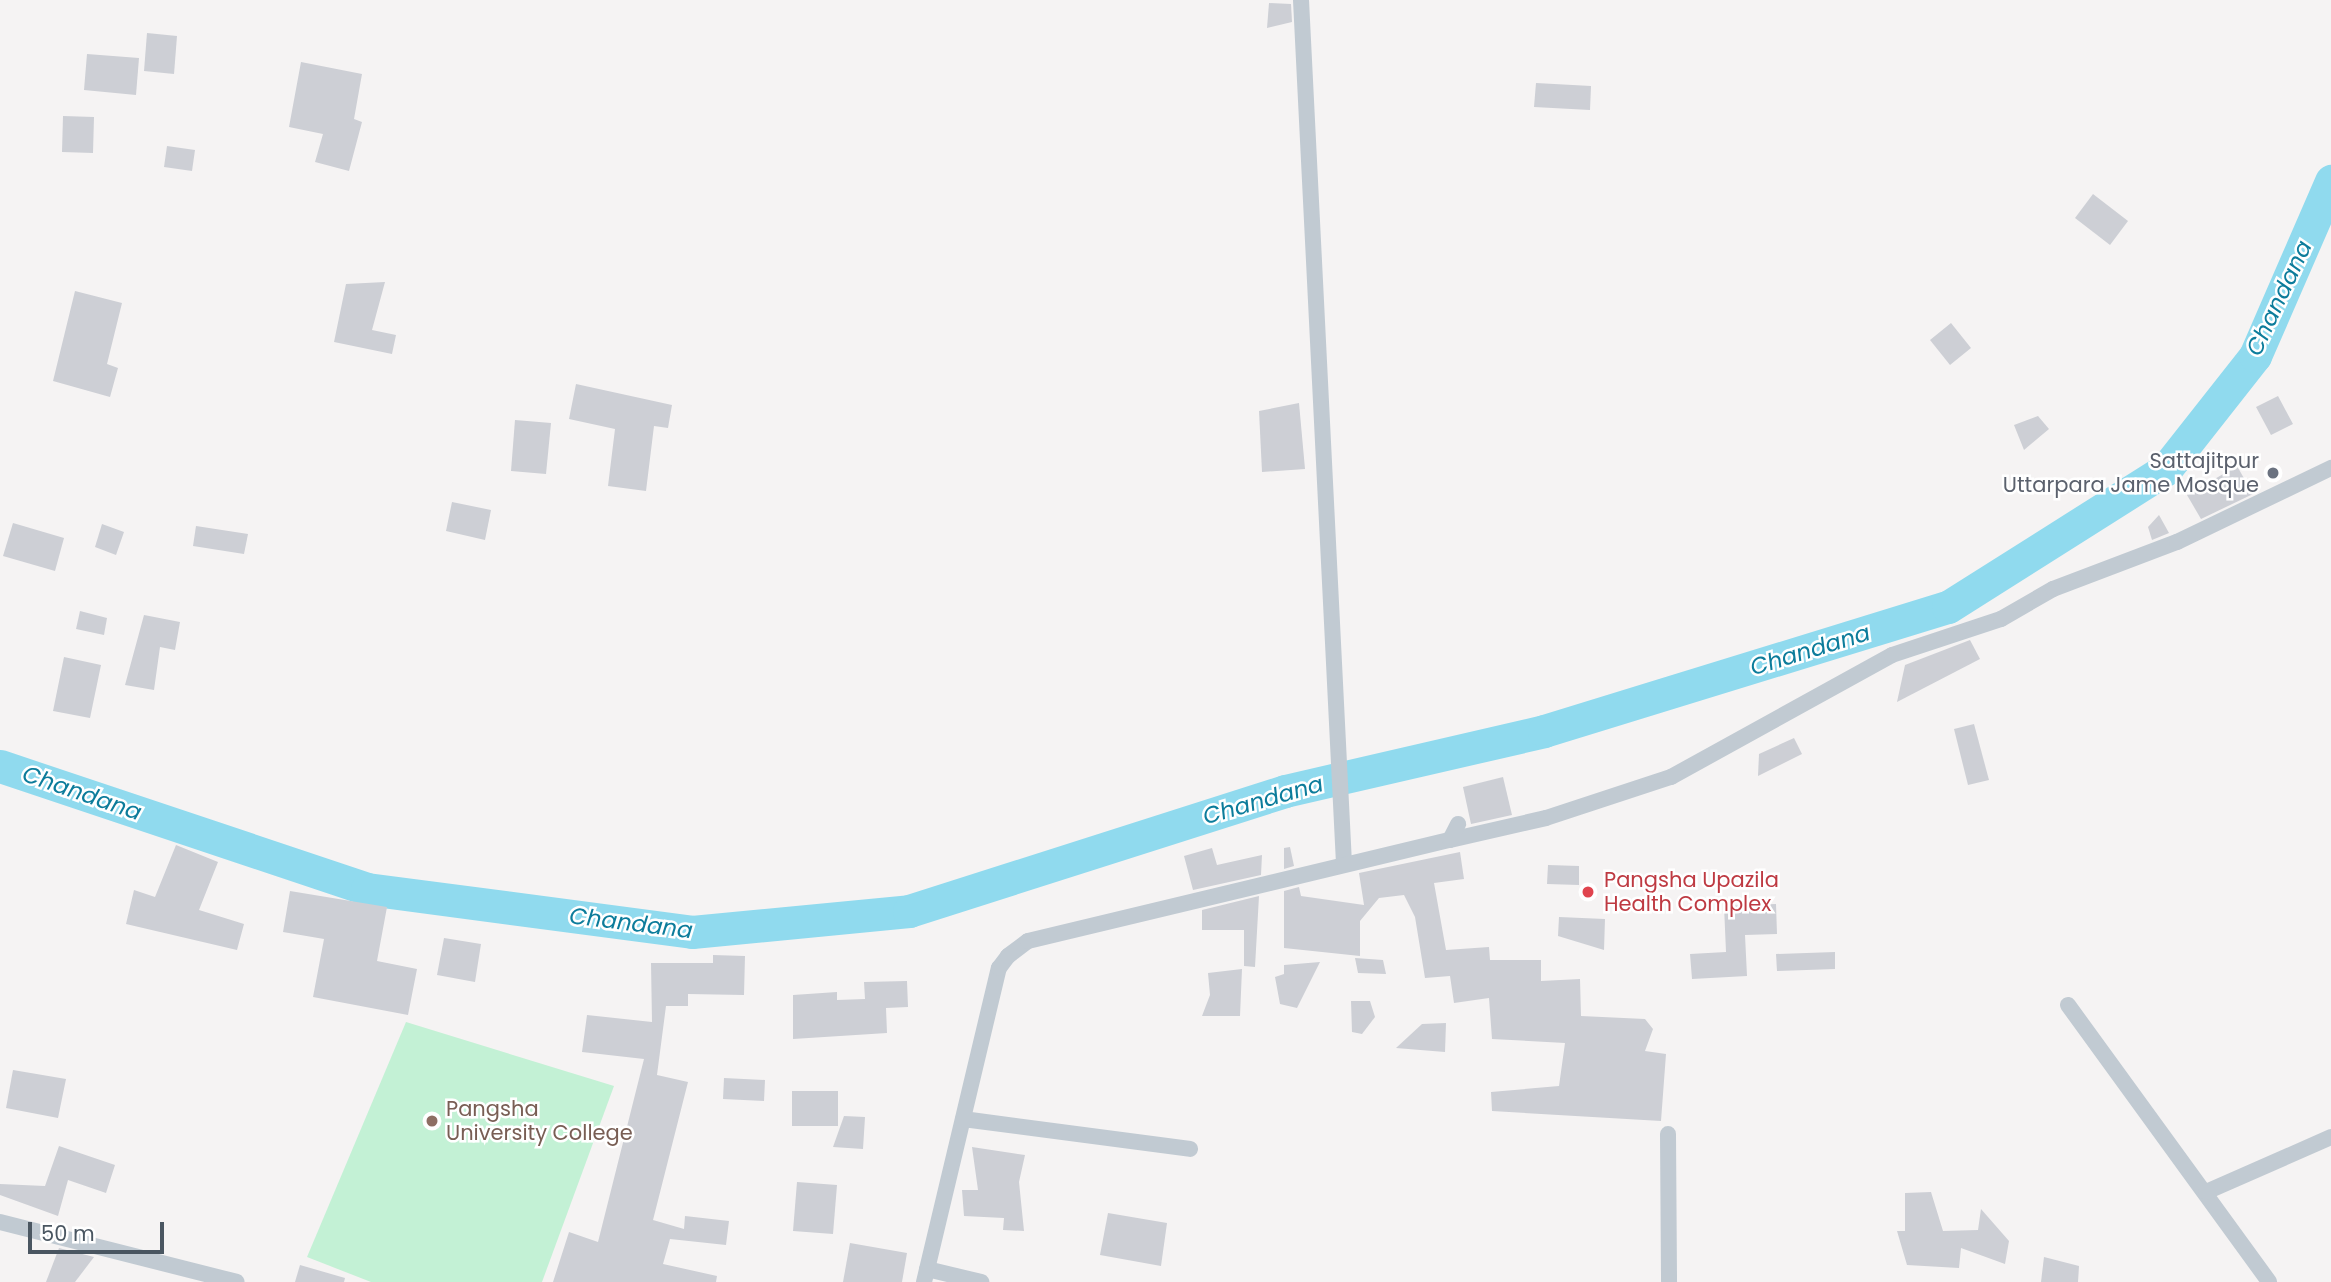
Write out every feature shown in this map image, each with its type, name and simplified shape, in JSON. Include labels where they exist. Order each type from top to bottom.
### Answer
[{"type":"street","points":[[1301,0],[1344,863]]},
{"type":"street","points":[[981,1282],[926,1276],[999,968],[1028,942],[1344,863],[1546,818],[1671,777],[1892,655],[2001,619],[2053,589],[2177,542],[2331,468]]},
{"type":"street","points":[[1450,840],[1458,824]]},
{"type":"street","points":[[2068,1005],[2269,1282]]},
{"type":"street","points":[[963,1119],[1190,1149]]},
{"type":"street","points":[[1668,1134],[1669,1282]]},
{"type":"street","points":[[2206,1192],[2331,1137]]},
{"type":"street","points":[[0,1222],[237,1282]]},
{"type":"green space","points":[[406,1022],[614,1086],[542,1282],[371,1282],[307,1257]]},
{"type":"building","points":[[1269,3],[1291,4],[1292,22],[1267,28]]},
{"type":"building","points":[[147,33],[177,36],[174,74],[144,71]]},
{"type":"building","points":[[87,54],[139,58],[136,95],[84,90]]},
{"type":"building","points":[[301,62],[362,74],[354,119],[362,122],[349,171],[315,162],[323,134],[289,127]]},
{"type":"building","points":[[1536,83],[1591,86],[1590,110],[1534,107]]},
{"type":"building","points":[[63,116],[94,117],[93,153],[62,152]]},
{"type":"building","points":[[167,146],[195,150],[192,171],[164,167]]},
{"type":"building","points":[[2093,194],[2128,221],[2110,245],[2075,218]]},
{"type":"building","points":[[385,282],[372,330],[396,335],[392,354],[334,342],[346,284]]},
{"type":"building","points":[[75,291],[122,303],[107,364],[118,368],[110,397],[53,381]]},
{"type":"building","points":[[1951,323],[1971,348],[1950,365],[1930,340]]},
{"type":"building","points":[[576,384],[672,405],[668,428],[654,426],[646,491],[608,486],[615,429],[569,419]]},
{"type":"building","points":[[2278,396],[2293,424],[2271,435],[2256,407]]},
{"type":"building","points":[[1299,403],[1305,469],[1262,472],[1259,411]]},
{"type":"building","points":[[2038,416],[2049,429],[2024,450],[2014,425]]},
{"type":"building","points":[[515,420],[551,423],[546,474],[511,471]]},
{"type":"building","points":[[2237,466],[2253,494],[2201,519],[2187,495]]},
{"type":"building","points":[[452,502],[491,510],[485,540],[446,531]]},
{"type":"building","points":[[2159,515],[2169,533],[2152,540],[2148,527]]},
{"type":"building","points":[[13,523],[64,538],[55,571],[3,556]]},
{"type":"building","points":[[102,524],[124,532],[116,555],[95,547]]},
{"type":"building","points":[[196,526],[248,534],[244,554],[193,546]]},
{"type":"building","points":[[80,611],[107,618],[104,635],[76,629]]},
{"type":"building","points":[[144,615],[180,622],[175,650],[160,647],[154,690],[125,685]]},
{"type":"building","points":[[1970,640],[1980,659],[1897,702],[1905,665]]},
{"type":"building","points":[[64,657],[101,665],[90,718],[53,711]]},
{"type":"building","points":[[1974,724],[1989,780],[1968,785],[1954,729]]},
{"type":"building","points":[[1794,738],[1802,754],[1758,776],[1759,754]]},
{"type":"building","points":[[1503,777],[1512,815],[1471,824],[1463,787]]},
{"type":"building","points":[[176,845],[218,862],[199,910],[244,924],[237,950],[126,924],[134,890],[155,897]]},
{"type":"building","points":[[1290,847],[1294,866],[1284,869],[1284,848]]},
{"type":"building","points":[[1212,848],[1217,865],[1262,855],[1261,875],[1193,890],[1184,856]]},
{"type":"building","points":[[1460,852],[1464,879],[1434,883],[1446,950],[1489,947],[1490,960],[1541,960],[1541,981],[1580,979],[1581,1016],[1645,1019],[1653,1029],[1645,1051],[1666,1054],[1661,1121],[1492,1111],[1491,1092],[1559,1086],[1565,1043],[1492,1039],[1489,998],[1454,1003],[1450,976],[1425,978],[1415,917],[1404,895],[1379,898],[1360,921],[1360,956],[1284,948],[1284,891],[1299,887],[1301,896],[1364,905],[1359,873]]},
{"type":"building","points":[[1548,865],[1579,866],[1579,885],[1547,884]]},
{"type":"building","points":[[290,891],[387,907],[377,961],[417,969],[408,1015],[313,997],[324,939],[283,932]]},
{"type":"building","points":[[1259,896],[1255,967],[1244,966],[1244,930],[1202,930],[1202,910]]},
{"type":"building","points":[[1776,904],[1777,934],[1745,935],[1747,976],[1692,979],[1690,954],[1726,952],[1724,906]]},
{"type":"building","points":[[1559,917],[1605,919],[1604,950],[1558,936]]},
{"type":"building","points":[[444,938],[481,944],[475,982],[437,975]]},
{"type":"building","points":[[1835,952],[1835,969],[1777,971],[1776,954]]},
{"type":"building","points":[[713,955],[745,956],[744,995],[688,994],[688,1006],[666,1006],[657,1075],[688,1082],[653,1220],[684,1229],[685,1216],[729,1221],[726,1245],[670,1239],[663,1264],[717,1276],[716,1282],[553,1282],[569,1232],[598,1242],[644,1059],[582,1052],[587,1015],[652,1022],[651,963],[713,963]]},
{"type":"building","points":[[1355,958],[1383,960],[1386,974],[1358,973]]},
{"type":"building","points":[[1320,962],[1297,1008],[1280,1004],[1275,977],[1284,974],[1284,965]]},
{"type":"building","points":[[1242,969],[1240,1016],[1202,1016],[1210,995],[1208,973]]},
{"type":"building","points":[[907,981],[908,1007],[886,1008],[887,1033],[793,1039],[793,995],[837,992],[837,1000],[865,999],[864,982]]},
{"type":"building","points":[[1351,1001],[1370,1001],[1375,1017],[1362,1034],[1352,1032]]},
{"type":"building","points":[[1446,1023],[1445,1052],[1396,1048],[1422,1024]]},
{"type":"building","points":[[13,1070],[66,1079],[58,1118],[6,1108]]},
{"type":"building","points":[[724,1078],[765,1080],[764,1101],[723,1099]]},
{"type":"building","points":[[792,1091],[838,1091],[838,1126],[792,1126]]},
{"type":"building","points":[[844,1116],[865,1117],[863,1149],[833,1147]]},
{"type":"building","points":[[59,1146],[115,1165],[106,1193],[68,1180],[58,1216],[0,1195],[0,1184],[45,1186]]},
{"type":"building","points":[[972,1147],[1025,1155],[1019,1182],[1024,1231],[1003,1230],[1004,1218],[964,1216],[962,1190],[978,1190]]},
{"type":"building","points":[[797,1182],[837,1185],[833,1234],[793,1231]]},
{"type":"building","points":[[1931,1192],[1943,1231],[1978,1230],[1981,1209],[2009,1241],[2005,1264],[1961,1248],[1959,1268],[1907,1265],[1897,1231],[1905,1231],[1905,1193]]},
{"type":"building","points":[[1108,1213],[1167,1223],[1161,1266],[1100,1255]]},
{"type":"building","points":[[850,1243],[907,1253],[902,1282],[843,1282]]},
{"type":"building","points":[[59,1248],[94,1257],[75,1282],[46,1282]]},
{"type":"building","points":[[2044,1257],[2079,1266],[2078,1282],[2041,1282]]},
{"type":"building","points":[[300,1265],[345,1278],[344,1282],[295,1282]]},
{"type":"waterway","name":"Chandana","points":[[0,766],[367,889],[692,932],[909,911],[1285,791],[1544,731],[1948,607],[2166,469],[2255,356],[2331,181]]},
{"type":"place","name":"Sattajitpur Uttarpara Jame Mosque","points":[[2273,473]]},
{"type":"place","name":"Pangsha Upazila Health Complex","points":[[1588,892]]},
{"type":"place","name":"Pangsha University College","points":[[432,1121]]}]
